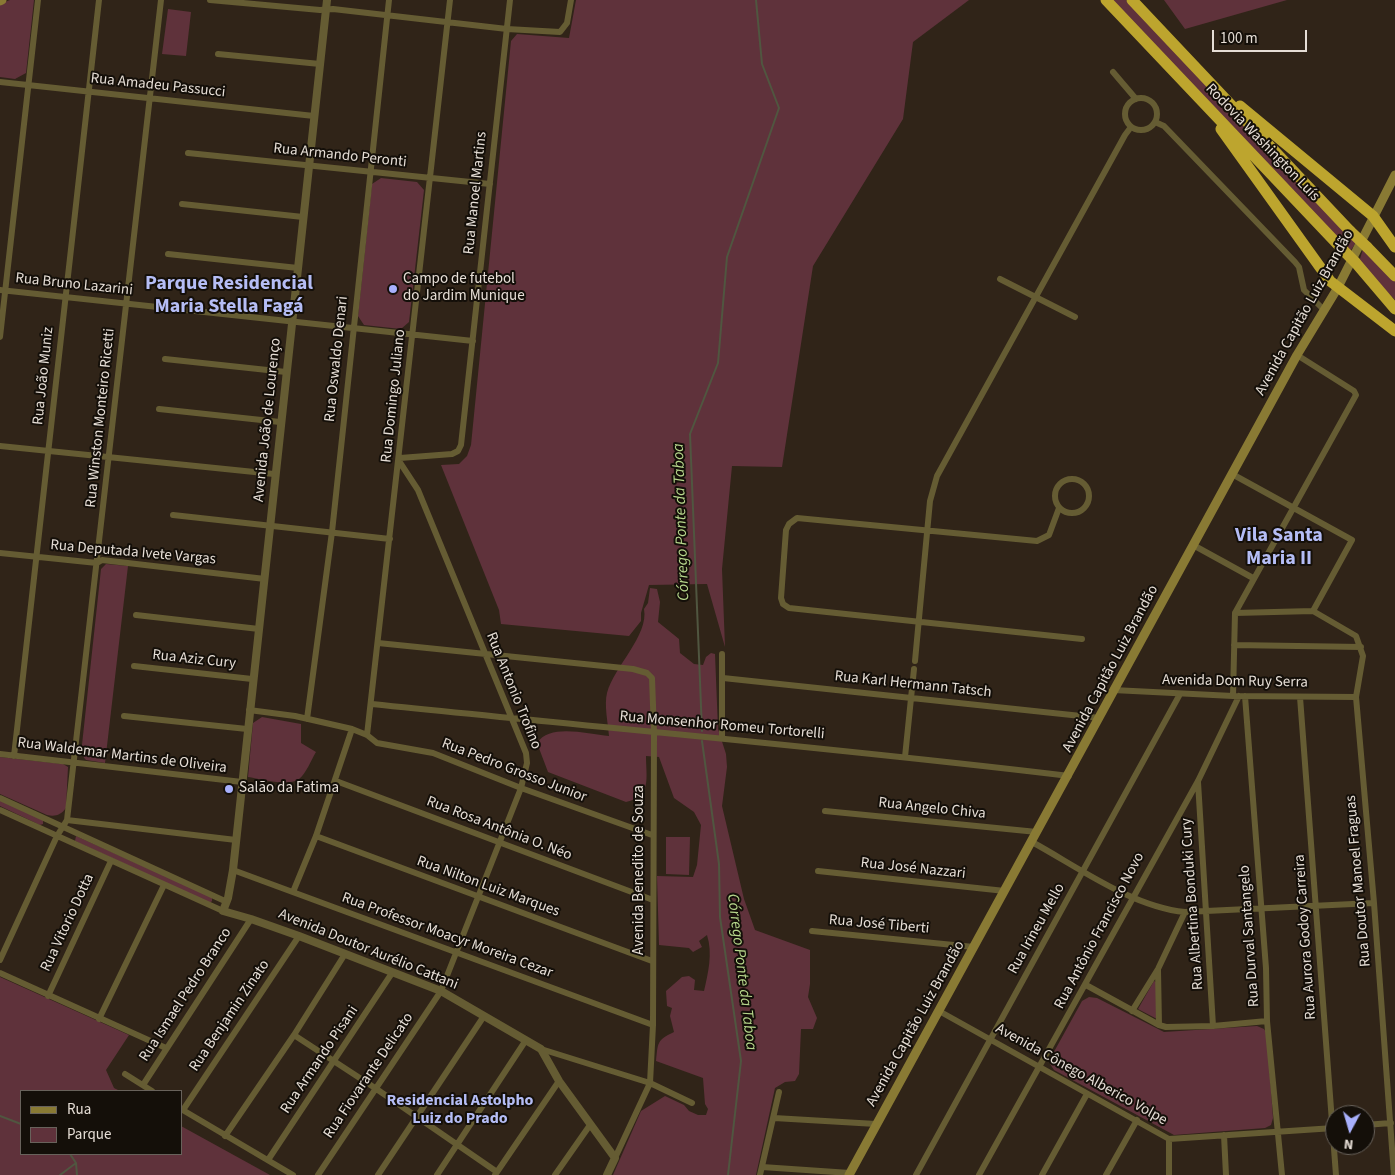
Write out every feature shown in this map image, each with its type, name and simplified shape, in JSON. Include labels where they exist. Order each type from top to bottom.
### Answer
[{"type":"highway","name":"Rodovia Washington Luís","points":[[1106,0],[1355,262],[1395,309]]},
{"type":"highway","name":"Rodovia Washington Luís","points":[[1132,0],[1350,231],[1395,276]]},
{"type":"highway","points":[[1206,78],[1373,216],[1395,247]]},
{"type":"highway","points":[[1204,105],[1285,220],[1337,289],[1395,330]]},
{"type":"main road","name":"Avenida Capitão Luiz Brandão","points":[[850,1174],[1069,776],[1113,690],[1297,355],[1337,289],[1395,175]]},
{"type":"street","points":[[0,337],[2,290],[38,0]]},
{"type":"street","name":"Rua João Muniz","points":[[14,756],[99,0]]},
{"type":"street","name":"Rua Winston Monteiro Ricetti","points":[[0,960],[57,836],[65,823],[97,564],[161,0]]},
{"type":"street","points":[[210,0],[326,9],[507,29],[560,32],[566,26],[571,0]]},
{"type":"street","name":"Avenida João de Lourenço","points":[[227,902],[233,870],[274,474],[293,321],[327,0]]},
{"type":"street","name":"Rua Oswaldo Denari","points":[[307,720],[332,532],[352,328],[389,0]]},
{"type":"street","name":"Rua Domingo Juliano","points":[[367,735],[450,0]]},
{"type":"street","name":"Rua Manoel Martins","points":[[399,460],[452,454],[460,448],[510,0]]},
{"type":"street","points":[[218,54],[320,64]]},
{"type":"street","points":[[1113,72],[1136,99]]},
{"type":"street","name":"Rua Amadeu Passucci","points":[[0,82],[314,116]]},
{"type":"street","points":[[1136,99],[1147,99],[1153,104],[1157,114],[1155,122],[1146,129],[1138,130],[1131,127],[1126,121],[1125,113],[1127,106],[1136,99]]},
{"type":"street","points":[[1155,122],[1164,126],[1296,262],[1299,267],[1304,290],[1324,310]]},
{"type":"street","points":[[915,660],[932,493],[940,467],[1131,127]]},
{"type":"street","name":"Rua Armando Peronti","points":[[188,153],[301,165],[310,164],[490,184]]},
{"type":"street","points":[[182,204],[303,217]]},
{"type":"street","points":[[168,254],[298,268]]},
{"type":"street","points":[[1000,279],[1075,317]]},
{"type":"street","name":"Rua Bruno Lazarini","points":[[2,290],[473,341]]},
{"type":"street","points":[[1234,645],[1361,646],[1358,639],[1352,634],[1313,611],[1235,613],[1355,398],[1354,391],[1297,355]]},
{"type":"street","points":[[166,359],[286,372]]},
{"type":"street","points":[[158,409],[280,422]]},
{"type":"street","points":[[0,446],[274,474]]},
{"type":"street","name":"Rua Antonio Trofino","points":[[399,460],[418,490],[526,757],[527,764],[521,788],[441,991]]},
{"type":"street","points":[[1232,474],[1352,540],[1313,611]]},
{"type":"street","points":[[1059,508],[1070,514],[1078,513],[1085,508],[1090,497],[1086,485],[1079,480],[1071,479],[1060,485],[1055,496],[1059,508],[1051,532],[1040,541],[801,517],[791,521],[786,530],[781,598],[786,607],[1082,639]]},
{"type":"street","points":[[173,515],[390,538]]},
{"type":"street","points":[[1193,545],[1254,578]]},
{"type":"street","name":"Rua Deputada Ivete Vargas","points":[[0,553],[97,564],[102,560],[264,579]]},
{"type":"street","name":"Rua Durval Santangelo","points":[[1235,613],[1234,645],[1261,906],[1267,1021],[1282,1175]]},
{"type":"street","points":[[136,615],[258,629]]},
{"type":"street","points":[[378,643],[484,655]]},
{"type":"street","name":"Rua Doutor Manoel Fraguas","points":[[1361,646],[1363,660],[1356,697],[1374,903],[1394,1175]]},
{"type":"street","points":[[722,654],[722,738]]},
{"type":"street","name":"Avenida Benedito de Souza","points":[[484,655],[633,669],[647,673],[652,678],[654,732],[652,835],[653,1025],[650,1083]]},
{"type":"street","name":"Rua Aziz Cury","points":[[134,666],[252,679]]},
{"type":"street","points":[[905,757],[914,669]]},
{"type":"street","name":"Rua Karl Hermann Tatsch","points":[[723,678],[1100,718]]},
{"type":"street","name":"Avenida Dom Ruy Serra","points":[[1113,690],[1239,696],[1356,697]]},
{"type":"street","name":"Rua Irineu Mello","points":[[916,1175],[1180,694]]},
{"type":"street","name":"Rua Antônio Francisco Novo","points":[[979,1175],[1198,781],[1239,696]]},
{"type":"street","name":"Rua Aurora Godoy Carreira","points":[[1300,696],[1331,1105]]},
{"type":"street","name":"Rua Monsenhor Romeu Tortorelli","points":[[372,704],[510,719],[722,738],[1069,776]]},
{"type":"street","name":"Rua Pedro Grosso Junior","points":[[249,710],[352,729],[367,735],[377,743],[433,753],[521,788],[652,835]]},
{"type":"street","points":[[124,716],[248,729]]},
{"type":"street","points":[[293,892],[336,781],[352,729]]},
{"type":"street","name":"Rua Waldemar Martins de Oliveira","points":[[0,754],[242,782]]},
{"type":"street","name":"Rua Rosa Antônia O. Néo","points":[[336,781],[653,900]]},
{"type":"street","name":"Rua Albertina Bonduki Cury","points":[[1198,781],[1214,1026]]},
{"type":"street","points":[[0,798],[65,823],[227,902],[223,911]]},
{"type":"street","name":"Rua Angelo Chiva","points":[[825,811],[1037,832]]},
{"type":"street","name":"Avenida Doutor Aurélio Cattani","points":[[1,813],[57,836],[223,911],[298,936],[441,991],[540,1049],[559,1080],[615,1158]]},
{"type":"street","points":[[65,823],[236,840]]},
{"type":"street","name":"Rua Nilton Luiz Marques","points":[[316,836],[652,961]]},
{"type":"street","points":[[1032,842],[1133,897],[1155,906],[1185,912],[1261,906],[1374,903]]},
{"type":"street","name":"Rua Vitorio Dotta","points":[[48,996],[111,860]]},
{"type":"street","name":"Rua Professor Moacyr Moreira Cezar","points":[[233,870],[653,1025]]},
{"type":"street","name":"Rua José Nazzari","points":[[818,871],[1005,891]]},
{"type":"street","points":[[99,1019],[164,885]]},
{"type":"street","points":[[1132,1011],[1158,969],[1185,912]]},
{"type":"street","name":"Rua Ismael Pedro Branco","points":[[143,1085],[251,919]]},
{"type":"street","name":"Rua José Tiberti","points":[[812,931],[974,947]]},
{"type":"street","name":"Rua Benjamin Zinato","points":[[182,1110],[298,936]]},
{"type":"street","points":[[225,1136],[294,1035],[345,954]]},
{"type":"street","points":[[1158,969],[1159,1026]]},
{"type":"street","points":[[0,973],[166,1048]]},
{"type":"street","name":"Rua Armando Pisani","points":[[268,1160],[392,973]]},
{"type":"street","points":[[1086,985],[1159,1026],[1214,1026],[1267,1021]]},
{"type":"street","name":"Rua Fiovarante Delicato","points":[[318,1175],[441,991]]},
{"type":"street","name":"Avenida Cônego Alberico Volpe","points":[[939,1011],[992,1038],[1087,1094],[1169,1139],[1325,1128]]},
{"type":"street","points":[[378,1175],[484,1016]]},
{"type":"street","points":[[294,1035],[458,1145],[496,1174],[559,1080]]},
{"type":"street","points":[[437,1175],[526,1040]]},
{"type":"street","points":[[540,1049],[650,1083],[692,1103]]},
{"type":"street","points":[[125,1074],[150,1090]]},
{"type":"street","points":[[607,1175],[650,1083]]},
{"type":"street","points":[[760,1175],[779,1092]]},
{"type":"street","points":[[1042,1175],[1087,1094]]},
{"type":"street","points":[[182,1110],[293,1175]]},
{"type":"street","points":[[774,1118],[876,1124]]},
{"type":"street","points":[[1106,1175],[1137,1120]]},
{"type":"street","points":[[1375,1124],[1391,1123]]},
{"type":"street","points":[[556,1175],[590,1124]]},
{"type":"street","points":[[1224,1135],[1226,1175]]},
{"type":"street","points":[[1169,1139],[1169,1175]]},
{"type":"street","name":"Rua Aurora Godoy Carreira","points":[[1335,1155],[1336,1175]]},
{"type":"street","points":[[762,1167],[850,1174]]},
{"type":"green space","points":[[10,0],[34,0],[26,73],[15,79],[0,77],[0,4]]},
{"type":"green space","points":[[576,0],[969,0],[913,42],[903,119],[813,266],[782,467],[732,466],[722,569],[725,647],[707,584],[649,585],[641,613],[641,621],[629,636],[501,624],[499,610],[441,465],[459,464],[467,456],[471,445],[511,41],[517,34],[569,38]]},
{"type":"green space","points":[[1110,0],[1126,0],[1357,241],[1351,250],[1346,247]]},
{"type":"green space","points":[[1164,0],[1287,0],[1185,29]]},
{"type":"green space","points":[[168,9],[191,12],[186,56],[162,54]]},
{"type":"green space","points":[[381,178],[417,182],[424,190],[409,322],[401,329],[364,325],[358,316],[372,184]]},
{"type":"green space","points":[[1363,249],[1395,282],[1395,300],[1359,262]]},
{"type":"green space","points":[[106,564],[128,566],[105,763],[86,760],[81,754],[101,569]]},
{"type":"green space","points":[[650,588],[657,589],[660,602],[658,622],[679,639],[680,653],[694,664],[703,665],[706,657],[711,653],[715,654],[718,729],[726,754],[727,767],[722,806],[744,899],[755,930],[810,950],[808,997],[817,1018],[813,1029],[801,1029],[799,1074],[795,1081],[785,1082],[775,1088],[756,1175],[613,1175],[641,1111],[665,1096],[684,1105],[689,1111],[698,1115],[706,1115],[708,1109],[705,1104],[703,1078],[656,1061],[659,1042],[674,1032],[670,1016],[672,1008],[667,1006],[666,991],[682,977],[689,976],[695,980],[694,990],[704,991],[707,978],[710,949],[707,935],[699,941],[702,947],[693,952],[689,948],[659,945],[657,876],[693,877],[697,865],[701,825],[694,812],[674,798],[659,757],[646,756],[647,779],[644,791],[634,799],[626,802],[548,772],[537,743],[543,737],[560,731],[609,736],[606,708],[607,693],[641,629]]},
{"type":"green space","points":[[262,717],[301,724],[301,743],[316,752],[299,779],[281,782],[248,777],[253,723]]},
{"type":"green space","points":[[0,757],[63,764],[68,767],[66,808],[58,815],[47,815],[0,794]]},
{"type":"green space","points":[[0,800],[43,820],[43,824],[40,825],[0,806]]},
{"type":"green space","points":[[76,836],[212,897],[212,901],[210,903],[75,841]]},
{"type":"green space","points":[[666,837],[690,837],[689,875],[666,874]]},
{"type":"green space","points":[[0,977],[129,1035],[106,1070],[114,1088],[118,1090],[20,1090],[20,1155],[182,1155],[182,1127],[270,1175],[0,1175]]},
{"type":"green space","points":[[1154,981],[1156,982],[1157,1019],[1138,1009]]},
{"type":"green space","points":[[1089,997],[1097,998],[1164,1032],[1257,1026],[1264,1029],[1267,1034],[1273,1118],[1271,1125],[1265,1128],[1174,1135],[1054,1070],[1050,1064],[1050,1059],[1082,1001]]},
{"type":"waterway","name":"Córrego Ponte da Taboa","points":[[702,731],[690,434],[718,363],[727,257],[779,108],[762,64],[756,0]]},
{"type":"waterway","name":"Córrego Ponte da Taboa","points":[[702,741],[719,864],[720,917],[741,1061],[728,1175]]},
{"type":"waterway","points":[[0,1116],[20,1124]]},
{"type":"waterway","points":[[71,1155],[76,1163],[77,1175]]},
{"type":"waterway","points":[[60,1175],[76,1163]]},
{"type":"place","name":"Campo de futebol do Jardim Munique","points":[[393,289]]},
{"type":"place","name":"Salão da Fatima","points":[[229,789]]},
{"type":"district","name":"Parque Residencial Maria Stella Fagá","points":[[229,296]]},
{"type":"district","name":"Vila Santa Maria II","points":[[1279,548]]},
{"type":"district","name":"Residencial Astolpho Luiz do Prado","points":[[460,1110]]}]
